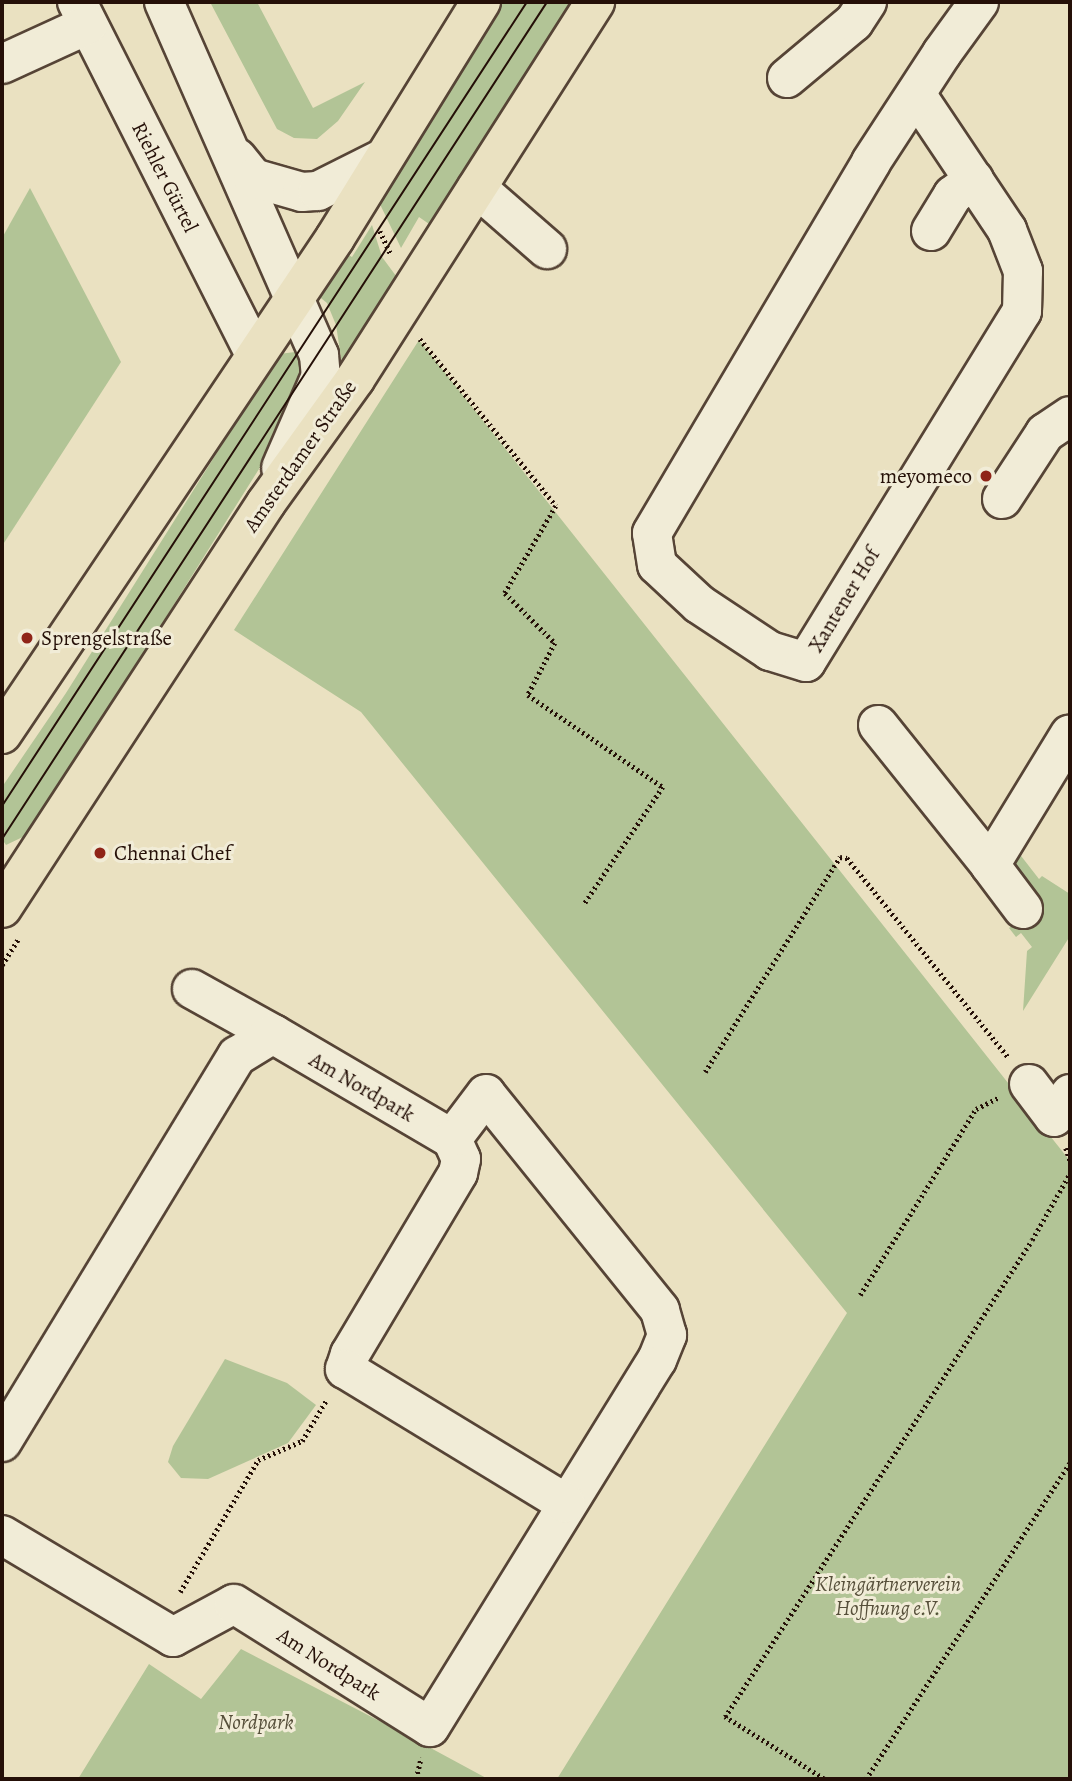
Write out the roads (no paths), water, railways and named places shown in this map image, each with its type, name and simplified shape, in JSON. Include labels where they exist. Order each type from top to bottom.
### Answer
[{"type":"main road","points":[[2,734],[254,352],[295,297],[481,2]]},
{"type":"main road","name":"Amsterdamer Straße","points":[[7,888],[266,503],[355,379],[595,2]]},
{"type":"street","points":[[164,2],[234,154],[319,355],[321,376],[266,503]]},
{"type":"street","points":[[786,78],[854,22],[867,2]]},
{"type":"street","name":"Xantener Hof","points":[[916,94],[1007,230],[1023,271],[1022,311],[806,662],[770,651],[699,604],[657,565],[652,533],[870,162],[916,94],[979,2]]},
{"type":"street","points":[[2,64],[82,13]]},
{"type":"street","name":"Riehler Gürtel","points":[[82,13],[254,352]]},
{"type":"street","points":[[234,154],[253,178],[302,192],[318,191],[380,160]]},
{"type":"street","points":[[931,231],[953,195],[974,180]]},
{"type":"street","points":[[477,188],[547,249]]},
{"type":"street","points":[[1002,499],[1045,433],[1070,416]]},
{"type":"street","points":[[878,725],[1023,909]]},
{"type":"street","points":[[990,865],[1070,734]]},
{"type":"street","name":"Am Nordpark","points":[[2,1535],[173,1637],[234,1604],[430,1727],[565,1503],[657,1360],[667,1335],[660,1310],[486,1094],[452,1139],[192,989]]},
{"type":"street","points":[[2,1442],[237,1056],[273,1034]]},
{"type":"street","points":[[1028,1084],[1054,1117],[1070,1094]]},
{"type":"street","points":[[452,1139],[461,1159],[458,1173],[350,1354],[345,1369],[565,1503]]},
{"type":"tram line","points":[[2,806],[527,2]]},
{"type":"tram line","points":[[2,839],[547,2]]},
{"type":"place","name":"meyomeco","points":[[986,476]]},
{"type":"place","name":"Sprengelstraße","points":[[27,638]]},
{"type":"place","name":"Chennai Chef","points":[[100,853]]},
{"type":"park label","name":"Kleingärtnerverein Hoffnung e.V.","points":[[888,1596]]},
{"type":"park label","name":"Nordpark","points":[[256,1722]]}]
